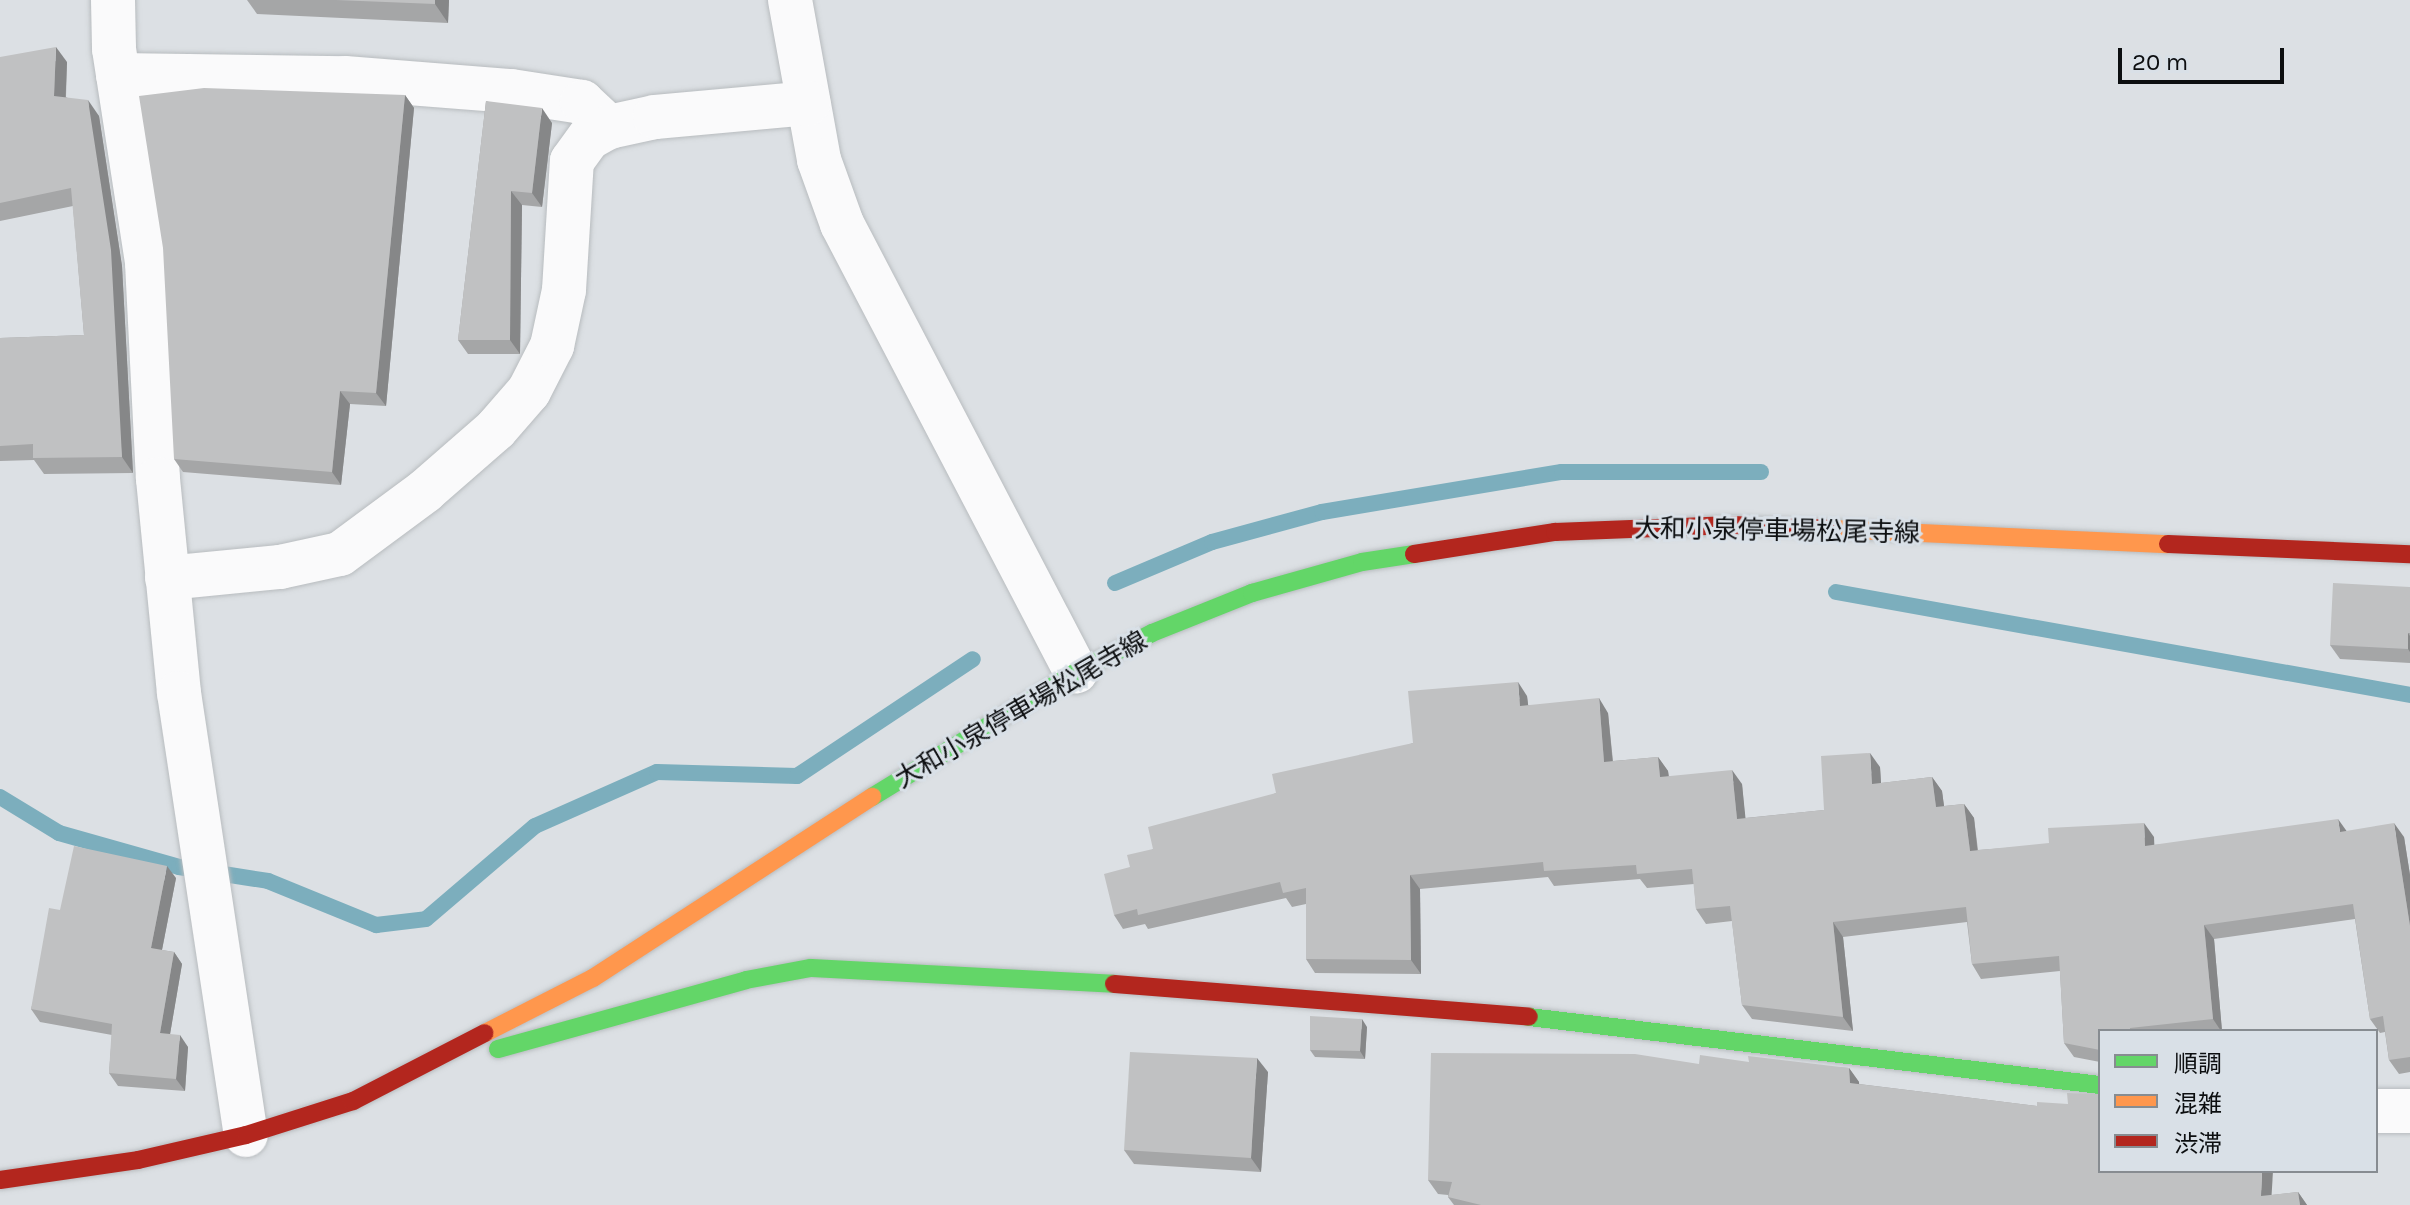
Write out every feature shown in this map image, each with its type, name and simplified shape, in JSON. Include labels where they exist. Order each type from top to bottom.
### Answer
[{"type":"main road","name":"大和小泉停車場松尾寺線","points":[[11,1188],[246,1135],[325,1112],[418,1072],[645,947],[961,740],[1076,672],[1152,633],[1252,593],[1362,562],[1463,543],[1555,532],[1732,525],[2410,554]]},
{"type":"main road","points":[[418,1072],[746,980],[811,968],[1433,1006],[2098,1085]]},
{"type":"street","points":[[113,0],[118,75],[147,263],[167,578],[202,845],[246,1135]]},
{"type":"street","points":[[790,0],[819,160],[842,224],[1076,672]]},
{"type":"street","points":[[118,75],[345,78],[511,91],[582,102],[609,127]]},
{"type":"street","points":[[167,578],[280,567],[340,554],[425,491],[496,429],[529,391],[552,346],[564,290],[572,161],[589,138],[609,127],[655,117],[808,103]]},
{"type":"street","points":[[2378,1111],[2410,1111]]},
{"type":"building","points":[[336,0],[435,0],[435,4]]},
{"type":"building","points":[[56,47],[54,96],[88,100],[111,250],[122,457],[33,458],[33,444],[0,446],[0,338],[84,335],[71,188],[0,203],[0,57]]},
{"type":"building","points":[[204,88],[405,95],[376,393],[340,391],[332,472],[174,459],[163,248],[139,96]]},
{"type":"building","points":[[486,101],[542,108],[532,193],[511,191],[510,340],[458,340]]},
{"type":"building","points":[[2333,583],[2410,587],[2408,649],[2330,645]]},
{"type":"building","points":[[1518,682],[1520,706],[1599,698],[1604,762],[1658,757],[1660,777],[1732,770],[1737,819],[1824,810],[1821,756],[1870,753],[1872,784],[1932,777],[1936,807],[1964,804],[1970,851],[2049,843],[2048,828],[2144,823],[2145,846],[2338,819],[2340,832],[2394,823],[2410,926],[2410,1057],[2389,1060],[2383,1016],[2370,1019],[2353,904],[2204,925],[2213,1019],[2130,1029],[2098,1029],[2098,1050],[2064,1043],[2059,956],[1972,964],[1966,907],[1833,922],[1843,1017],[1742,1005],[1730,906],[1696,909],[1692,869],[1637,874],[1636,865],[1544,871],[1543,862],[1410,875],[1411,960],[1306,959],[1306,888],[1283,893],[1280,882],[1138,915],[1137,909],[1114,915],[1104,874],[1130,867],[1127,855],[1153,849],[1148,827],[1276,793],[1272,774],[1413,743],[1408,691]]},
{"type":"building","points":[[74,846],[167,866],[151,948],[174,952],[160,1033],[180,1035],[176,1079],[109,1073],[112,1024],[31,1009],[49,908],[60,910]]},
{"type":"building","points":[[1310,1016],[1362,1019],[1360,1051],[1310,1050]]},
{"type":"building","points":[[1130,1052],[1257,1058],[1251,1158],[1124,1150]]},
{"type":"building","points":[[1431,1053],[1635,1054],[1699,1064],[1700,1055],[1749,1062],[1748,1056],[1849,1068],[1850,1083],[2037,1106],[2037,1102],[2068,1104],[2067,1093],[2098,1094],[2098,1173],[2262,1173],[2261,1196],[2298,1192],[2300,1205],[1481,1205],[1448,1197],[1452,1182],[1428,1180]]},
{"type":"waterway","points":[[1115,583],[1212,542],[1322,512],[1562,472],[1761,472]]},
{"type":"waterway","points":[[1836,592],[2410,695]]},
{"type":"waterway","points":[[0,797],[59,833],[179,867],[268,881],[376,925],[426,919],[535,826],[657,772],[797,776],[973,659]]},
{"type":"traffic: fast","points":[[872,797],[1076,672],[1152,633],[1252,593],[1362,562],[1414,554]]},
{"type":"traffic: fast","points":[[498,1049],[746,980],[811,968],[1114,984]]},
{"type":"traffic: fast","points":[[1529,1017],[2098,1085]]},
{"type":"traffic: slow","points":[[1833,529],[2168,544]]},
{"type":"traffic: slow","points":[[485,1033],[593,978],[872,797]]},
{"type":"traffic: jam","points":[[1414,554],[1555,532],[1732,525],[1833,529]]},
{"type":"traffic: jam","points":[[2168,544],[2410,554]]},
{"type":"traffic: jam","points":[[1114,984],[1529,1017]]},
{"type":"traffic: jam","points":[[0,1180],[138,1160],[246,1135],[353,1101],[485,1033]]}]
